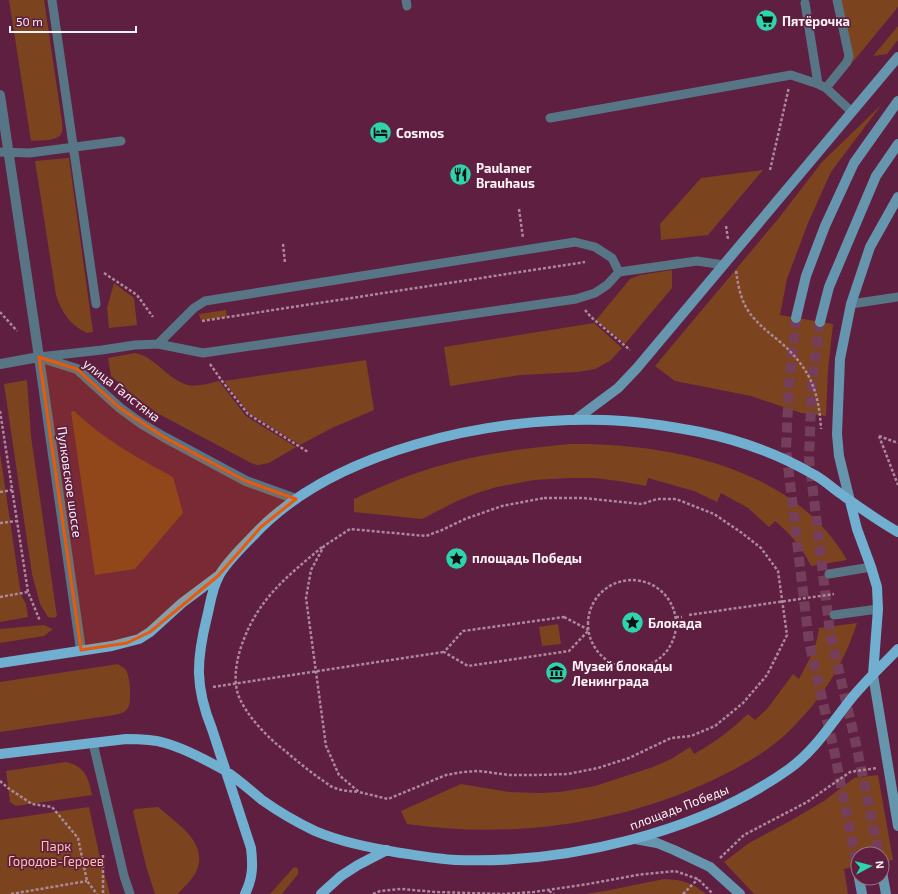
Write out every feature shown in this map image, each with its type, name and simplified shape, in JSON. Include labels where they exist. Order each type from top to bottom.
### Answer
[{"type":"main road","points":[[575,420],[618,388],[637,368],[898,57]]},
{"type":"main road","points":[[796,318],[806,276],[825,226],[854,163],[898,101]]},
{"type":"main road","points":[[820,322],[829,287],[876,176],[898,144]]},
{"type":"main road","points":[[898,197],[870,247],[851,304],[840,359],[837,434],[840,456],[857,529],[872,567],[876,587],[878,609],[873,675],[898,826]]},
{"type":"main road","points":[[0,663],[119,644],[139,639],[150,632],[182,603],[218,576],[261,527],[296,499],[333,477],[361,464],[428,441],[491,428],[527,423],[605,420],[642,423],[700,432],[736,440],[767,451],[813,473],[850,501],[898,532]]},
{"type":"main road","points":[[218,576],[202,637],[198,675],[205,710],[252,855],[252,877],[245,894]]},
{"type":"main road","name":"площадь Победы","points":[[225,771],[286,817],[316,832],[342,841],[387,850],[456,860],[520,858],[601,847],[635,839],[700,816],[768,783],[791,768],[816,745],[848,703],[898,649]]},
{"type":"main road","points":[[0,754],[126,739],[143,739],[165,743],[196,756],[225,771]]},
{"type":"main road","points":[[635,839],[663,846],[710,867],[740,894]]},
{"type":"main road","points":[[322,894],[341,876],[358,865],[387,850]]},
{"type":"street","points":[[0,95],[4,152],[39,357],[0,364]]},
{"type":"street","name":"улица Галстяна","points":[[39,357],[76,369],[120,408],[142,424],[164,437],[246,481],[296,499]]},
{"type":"street","name":"Пулковское шоссе","points":[[39,357],[81,650]]},
{"type":"lane","points":[[52,0],[96,304]]},
{"type":"lane","points":[[822,86],[846,62],[849,56],[838,0]]},
{"type":"lane","points":[[805,3],[822,86]]},
{"type":"lane","points":[[550,118],[791,75],[822,86],[852,112]]},
{"type":"lane","points":[[4,152],[29,153],[121,141]]},
{"type":"lane","points":[[158,344],[194,308],[205,301],[575,242],[595,247],[612,258],[619,272]]},
{"type":"lane","points":[[39,357],[135,345],[158,344],[203,353],[576,299],[595,293],[607,285],[619,272],[697,260],[724,265]]},
{"type":"lane","points":[[851,304],[898,297]]},
{"type":"lane","points":[[829,574],[872,567]]},
{"type":"lane","points":[[834,615],[878,609]]},
{"type":"lane","points":[[93,743],[124,876],[130,894]]},
{"type":"path","points":[[770,170],[791,75]]},
{"type":"path","points":[[519,209],[524,250]]},
{"type":"path","points":[[726,226],[740,291],[746,308],[760,326],[794,356],[814,385],[819,403],[821,429]]},
{"type":"path","points":[[283,244],[285,263]]},
{"type":"path","points":[[202,321],[584,262]]},
{"type":"path","points":[[90,264],[137,295],[153,318]]},
{"type":"path","points":[[576,299],[591,317],[630,350]]},
{"type":"path","points":[[0,312],[17,331]]},
{"type":"path","points":[[203,353],[222,381],[248,414],[308,452]]},
{"type":"path","points":[[0,412],[28,592],[40,622]]},
{"type":"path","points":[[898,443],[879,436],[898,485]]},
{"type":"path","points":[[0,492],[12,490]]},
{"type":"path","points":[[544,498],[583,498],[642,504],[657,499],[676,499],[714,514],[761,548],[778,571],[786,635],[767,675],[743,703],[715,726],[691,736],[671,738],[629,758],[598,768],[568,774],[509,775],[478,771],[463,772],[446,775],[388,799],[335,788],[310,772],[274,742],[250,715],[239,697],[236,684],[236,669],[239,653],[247,633],[263,604],[290,574],[324,546],[350,529],[426,536],[465,519],[502,506],[544,498]]},
{"type":"path","points":[[0,523],[17,521]]},
{"type":"path","points":[[324,546],[311,570],[306,598],[315,671],[326,746],[339,775],[359,792]]},
{"type":"path","points":[[621,581],[642,581],[652,584],[661,590],[673,607],[676,618],[674,638],[669,648],[654,662],[634,668],[623,667],[604,657],[597,650],[589,630],[591,609],[595,600],[611,585],[621,581]]},
{"type":"path","points":[[0,597],[28,592]]},
{"type":"path","points":[[689,615],[834,594]]},
{"type":"path","points":[[444,652],[463,631],[564,617],[589,630]]},
{"type":"path","points":[[676,618],[682,617]]},
{"type":"path","points":[[219,686],[444,652],[468,666],[569,651],[589,630]]},
{"type":"path","points":[[720,858],[744,835],[807,802],[850,772],[877,768]]},
{"type":"path","points":[[0,781],[32,804],[52,807],[78,838],[87,881],[97,894]]},
{"type":"path","points":[[103,855],[103,894]]},
{"type":"path","points":[[373,894],[380,891],[401,889],[497,894],[549,890],[637,875],[675,872],[698,879],[713,894]]},
{"type":"path","points":[[683,894],[702,875]]},
{"type":"path","points":[[11,894],[87,881]]},
{"type":"path","points":[[549,890],[554,894]]},
{"type":"highlighted area","points":[[39,357],[77,369],[120,408],[164,437],[246,481],[296,499],[261,527],[218,576],[150,632],[127,643],[81,650]]},
{"type":"green space","points":[[9,0],[44,0],[62,122],[62,132],[53,139],[31,141]]},
{"type":"green space","points":[[841,0],[898,0],[898,7],[852,63]]},
{"type":"green space","points":[[898,26],[898,40],[887,54],[873,56]]},
{"type":"green space","points":[[882,104],[831,172],[808,223],[787,279],[780,315],[833,324],[828,370],[826,416],[801,413],[751,396],[675,381],[655,366],[778,219],[822,162]]},
{"type":"green space","points":[[69,158],[93,332],[87,333],[67,318],[56,295],[35,161]]},
{"type":"green space","points":[[763,170],[708,235],[661,240],[660,224],[701,178]]},
{"type":"green space","points":[[672,270],[672,288],[625,344],[596,320],[630,279],[640,275]]},
{"type":"green space","points":[[114,283],[134,298],[137,325],[109,328],[107,308]]},
{"type":"green space","points":[[226,310],[227,317],[202,320],[199,314]]},
{"type":"green space","points":[[594,323],[622,348],[610,361],[595,369],[578,372],[520,375],[450,386],[444,347]]},
{"type":"green space","points":[[135,353],[149,359],[174,378],[188,385],[200,385],[219,381],[246,416],[296,447],[269,463],[258,465],[253,464],[157,413],[111,376],[108,358]]},
{"type":"green space","points":[[366,360],[374,410],[332,428],[300,445],[249,413],[224,381]]},
{"type":"green space","points":[[27,380],[31,436],[57,616],[54,618],[48,617],[40,604],[32,574],[4,384]]},
{"type":"green space","points":[[74,411],[97,431],[109,439],[173,477],[183,513],[135,569],[95,575],[71,412]]},
{"type":"green space","points":[[570,444],[608,445],[648,449],[687,456],[726,467],[762,482],[795,502],[824,528],[847,560],[811,566],[796,542],[775,521],[769,527],[748,508],[721,493],[717,502],[694,491],[648,478],[646,486],[594,478],[534,480],[497,487],[477,493],[457,501],[422,519],[354,512],[354,499],[388,484],[434,467],[492,454]]},
{"type":"green space","points":[[0,453],[21,595],[26,604],[28,617],[0,622]]},
{"type":"green space","points":[[857,623],[845,655],[828,684],[809,710],[785,735],[760,754],[741,765],[713,780],[677,795],[639,808],[601,818],[524,829],[485,830],[407,824],[401,811],[461,784],[509,792],[560,792],[595,786],[653,767],[673,758],[690,747],[694,754],[722,736],[748,714],[755,720],[767,709],[793,674],[799,679],[814,648],[819,628]]},
{"type":"green space","points":[[558,624],[561,644],[542,646],[539,627]]},
{"type":"green space","points":[[44,625],[53,629],[44,636],[0,643],[0,629]]},
{"type":"green space","points":[[118,664],[126,670],[129,683],[129,705],[127,710],[124,712],[114,715],[0,732],[0,682]]},
{"type":"green space","points":[[66,762],[73,764],[82,770],[89,783],[92,795],[16,806],[10,802],[6,771]]},
{"type":"green space","points":[[878,775],[893,860],[890,861],[890,846],[850,846],[850,868],[844,869],[848,894],[754,894],[724,862],[749,843],[824,801],[854,778]]},
{"type":"green space","name":"Парк Городов-Героев","points":[[89,807],[100,858],[110,894],[0,894],[0,820]]},
{"type":"green space","points":[[158,807],[182,827],[195,843],[198,852],[199,862],[196,872],[178,894],[155,894],[146,866],[133,811],[135,809]]},
{"type":"green space","points":[[294,867],[298,868],[298,874],[282,894],[270,894]]},
{"type":"green space","points":[[664,879],[686,882],[706,894],[586,894],[610,890]]},
{"type":"tunnel","points":[[796,318],[789,384],[786,449],[809,642],[834,750],[853,846]]},
{"type":"tunnel","points":[[820,322],[812,382],[809,458],[830,633],[856,744],[877,846]]},
{"type":"place","name":"Пятёрочка","points":[[767,21]]},
{"type":"place","name":"Cosmos","points":[[381,133]]},
{"type":"place","name":"Paulaner Brauhaus","points":[[461,175]]},
{"type":"place","name":"площадь Победы","points":[[456,558]]},
{"type":"place","name":"Блокада","points":[[632,623]]},
{"type":"place","name":"Музей блокады Ленинграда","points":[[556,673]]}]
